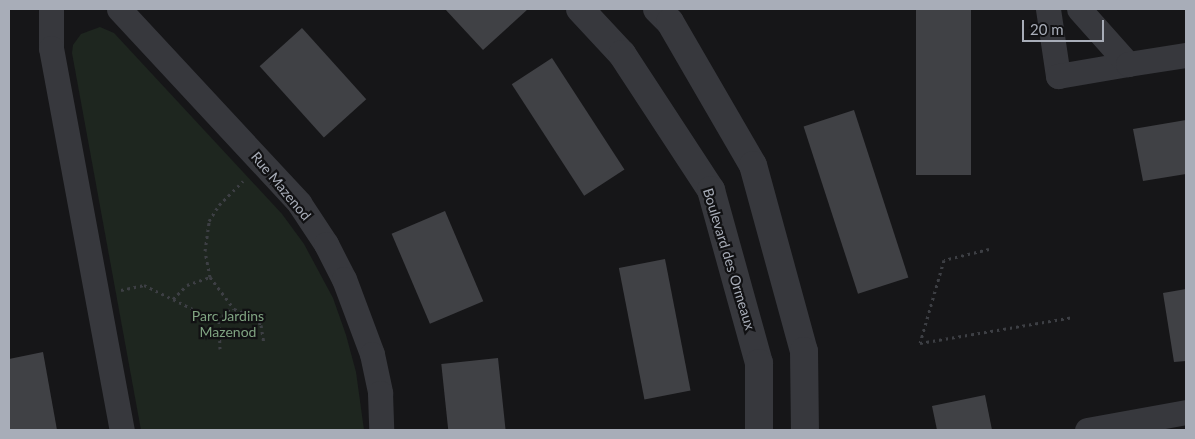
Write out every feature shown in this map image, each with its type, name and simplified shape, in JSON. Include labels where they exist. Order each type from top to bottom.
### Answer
[{"type":"street","points":[[51,9],[51,48],[122,430]]},
{"type":"street","name":"Rue Mazenod","points":[[119,9],[299,203],[344,279],[372,354],[380,393],[381,430]]},
{"type":"street","name":"Boulevard des Ormeaux","points":[[580,9],[622,54],[710,190],[759,362],[759,430]]},
{"type":"street","points":[[657,9],[670,22],[753,165],[804,352],[805,430]]},
{"type":"street","points":[[1048,9],[1058,76],[1186,55]]},
{"type":"street","points":[[1079,9],[1128,64]]},
{"type":"street","points":[[1087,430],[1186,412]]},
{"type":"path","points":[[234,309],[210,277],[205,251],[209,221],[219,205],[263,164]]},
{"type":"path","points":[[989,249],[944,260],[920,343],[1074,317]]},
{"type":"path","points":[[172,299],[187,285],[210,277]]},
{"type":"path","points":[[144,285],[219,322]]},
{"type":"path","points":[[220,349],[219,322],[227,310],[234,309],[255,317],[261,325],[264,344]]},
{"type":"green space","name":"Parc Jardins Mazenod","points":[[100,27],[114,33],[282,214],[304,244],[333,298],[346,335],[356,372],[364,430],[141,430],[72,53],[73,45],[81,34]]},
{"type":"building","points":[[445,9],[528,9],[483,50]]},
{"type":"building","points":[[916,9],[971,9],[971,175],[916,175]]},
{"type":"building","points":[[302,28],[366,99],[324,137],[260,66]]},
{"type":"building","points":[[552,58],[624,170],[584,196],[512,84]]},
{"type":"building","points":[[854,110],[908,277],[858,294],[804,126]]},
{"type":"building","points":[[1186,120],[1186,174],[1143,181],[1133,129]]},
{"type":"building","points":[[445,211],[483,301],[430,324],[392,234]]},
{"type":"building","points":[[665,259],[691,391],[644,400],[619,268]]},
{"type":"building","points":[[1186,289],[1186,361],[1174,362],[1163,293]]},
{"type":"building","points":[[43,352],[57,430],[9,430],[9,359]]},
{"type":"building","points":[[498,358],[506,430],[448,430],[441,364]]},
{"type":"building","points":[[985,395],[992,430],[937,430],[932,406]]}]
